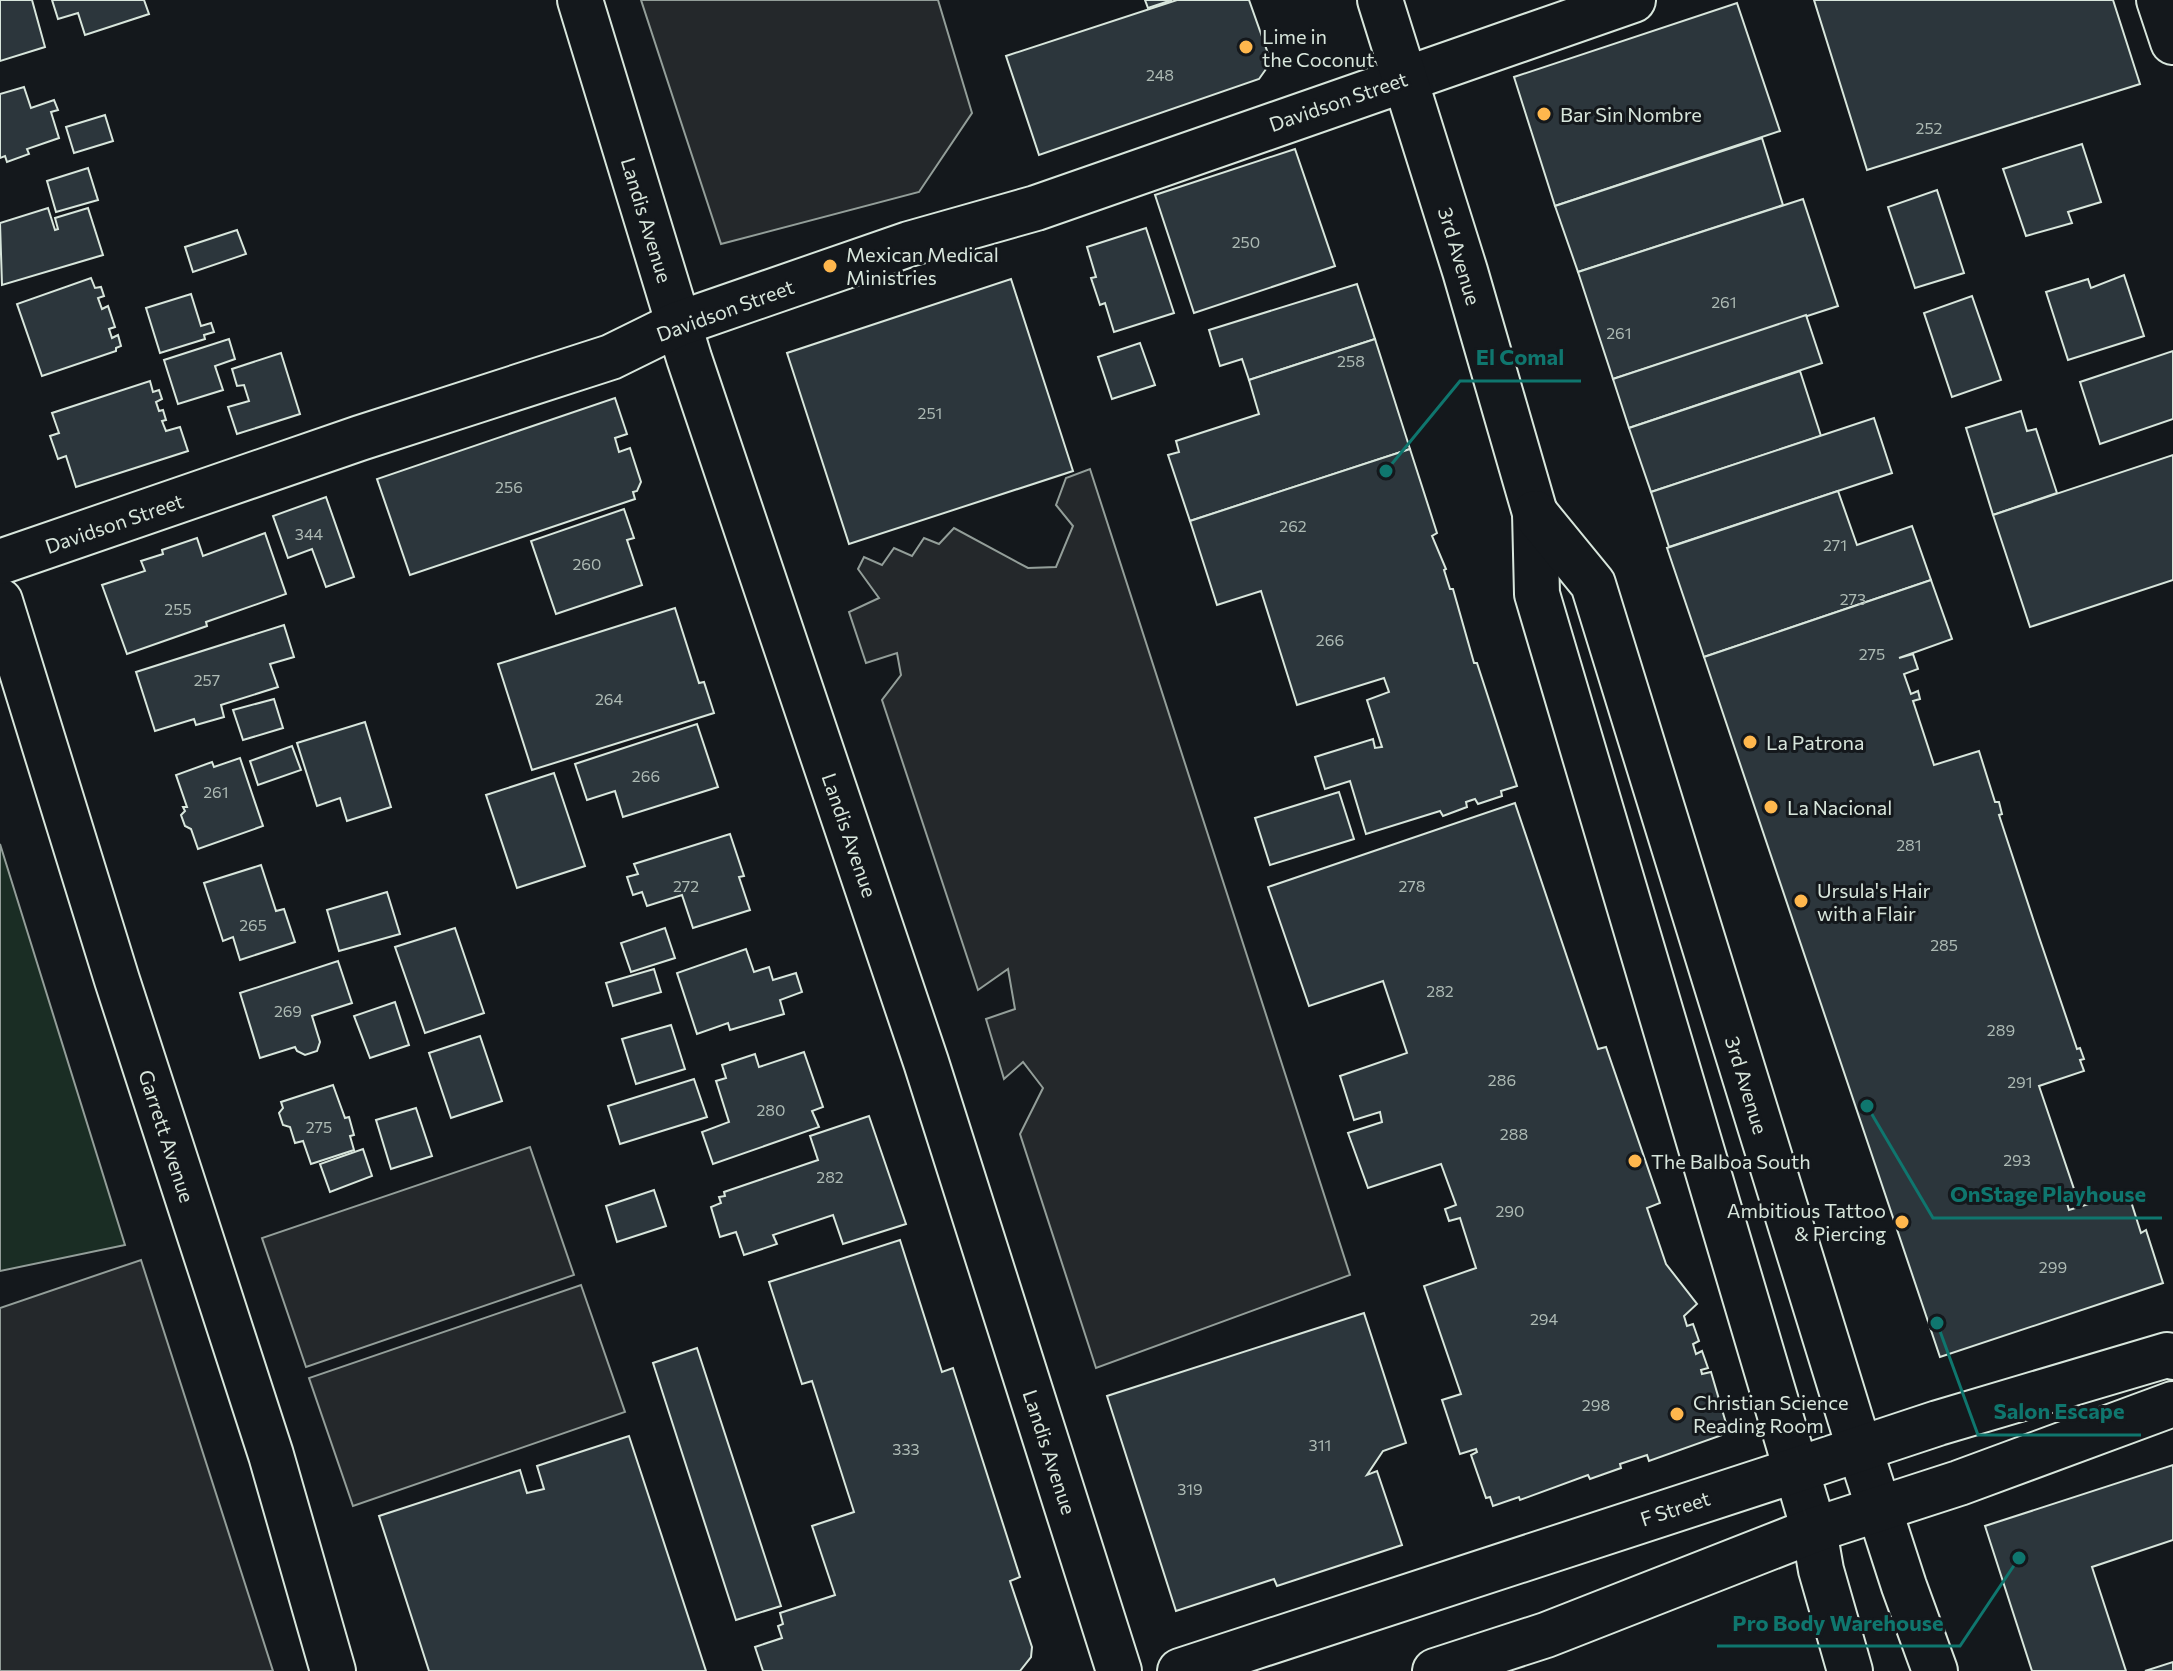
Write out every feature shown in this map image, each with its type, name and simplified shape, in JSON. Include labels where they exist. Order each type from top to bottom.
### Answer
[{"type":"main road","name":"Landis Avenue","points":[[580,0],[678,324],[926,1062],[1119,1671]]},
{"type":"main road","name":"3rd Avenue","points":[[1380,0],[1465,271],[1535,513],[1537,594],[1814,1530],[1821,1570],[1850,1671]]},
{"type":"main road","name":"Davidson Street","points":[[0,562],[360,438],[611,357],[678,324],[909,244],[1036,208],[1633,0]]},
{"type":"main road","points":[[2159,0],[2173,42]]},
{"type":"main road","name":"3rd Avenue","points":[[1535,513],[1593,584],[1859,1447],[1935,1671]]},
{"type":"main road","name":"Garrett Avenue","points":[[0,601],[117,980],[262,1426],[333,1671]]},
{"type":"main road","name":"F Street","points":[[1180,1671],[1859,1447],[2167,1355],[2173,1357]]},
{"type":"main road","points":[[1435,1671],[1546,1635],[1814,1530],[1879,1510],[2173,1404]]},
{"type":"green space","points":[[0,844],[125,1245],[0,1271]]},
{"type":"shaded area","points":[[641,0],[938,0],[972,113],[919,192],[721,244]]},
{"type":"shaded area","points":[[1090,469],[1350,1275],[1096,1368],[1020,1134],[1043,1088],[1023,1062],[1004,1079],[986,1019],[1015,1009],[1008,969],[978,990],[882,700],[901,675],[897,653],[866,663],[849,612],[879,598],[858,569],[864,557],[882,565],[894,548],[912,556],[924,538],[939,544],[954,528],[1028,568],[1056,567],[1073,526],[1056,505],[1066,478]]},
{"type":"shaded area","points":[[530,1147],[574,1275],[306,1367],[262,1238]]},
{"type":"shaded area","points":[[141,1260],[273,1671],[0,1671],[0,1308]]},
{"type":"shaded area","points":[[581,1285],[625,1412],[353,1506],[309,1378]]},
{"type":"building","points":[[0,0],[32,0],[45,47],[0,61]]},
{"type":"building","points":[[52,0],[144,0],[149,14],[85,35],[78,13],[58,19]]},
{"type":"building","points":[[1145,0],[1172,0],[1148,8]]},
{"type":"building","points":[[1177,0],[1249,0],[1271,62],[1259,79],[1039,155],[1006,56]]},
{"type":"building","points":[[1814,0],[2113,0],[2140,84],[1867,170]]},
{"type":"building","points":[[1737,3],[1780,131],[1555,206],[1514,77]]},
{"type":"building","points":[[24,87],[31,108],[54,100],[58,110],[51,112],[59,138],[27,149],[29,154],[7,162],[5,156],[0,158],[0,94]]},
{"type":"building","points":[[105,115],[113,141],[74,153],[66,127]]},
{"type":"building","points":[[1762,138],[1783,205],[1578,272],[1555,206]]},
{"type":"building","points":[[2082,144],[2101,202],[2068,212],[2072,223],[2026,236],[2003,169]]},
{"type":"building","points":[[1295,149],[1335,266],[1194,313],[1155,195]]},
{"type":"building","points":[[88,168],[98,200],[56,212],[47,181]]},
{"type":"building","points":[[1937,190],[1964,273],[1915,288],[1888,207]]},
{"type":"building","points":[[1803,199],[1838,306],[1613,379],[1578,272]]},
{"type":"building","points":[[48,208],[55,230],[58,229],[55,218],[88,208],[103,255],[2,285],[0,223]]},
{"type":"building","points":[[1146,228],[1174,313],[1114,332],[1105,303],[1100,305],[1091,278],[1096,277],[1087,247]]},
{"type":"building","points":[[237,230],[246,254],[193,272],[185,247]]},
{"type":"building","points":[[2124,275],[2144,336],[2068,360],[2046,292],[2088,279],[2091,288]]},
{"type":"building","points":[[91,278],[95,288],[101,287],[104,296],[98,298],[102,309],[108,306],[115,327],[109,329],[112,338],[118,335],[121,346],[116,351],[42,376],[17,304]]},
{"type":"building","points":[[1011,279],[1073,471],[849,544],[787,353]]},
{"type":"building","points":[[1357,284],[1375,339],[1249,380],[1242,359],[1220,366],[1209,330]]},
{"type":"building","points":[[191,294],[201,326],[211,323],[214,332],[204,335],[205,339],[160,353],[146,308]]},
{"type":"building","points":[[1972,296],[2001,380],[1952,397],[1924,313]]},
{"type":"building","points":[[1806,315],[1822,363],[1629,428],[1613,379]]},
{"type":"building","points":[[229,339],[235,359],[215,366],[223,390],[178,404],[164,360]]},
{"type":"building","points":[[1375,339],[1410,449],[1190,521],[1168,455],[1179,452],[1176,441],[1259,414],[1249,380]]},
{"type":"building","points":[[1140,343],[1155,385],[1112,399],[1098,357]]},
{"type":"building","points":[[2173,351],[2173,419],[2100,444],[2080,382]]},
{"type":"building","points":[[281,353],[300,414],[237,434],[228,407],[249,401],[244,385],[237,386],[232,369]]},
{"type":"building","points":[[1800,371],[1821,436],[1651,492],[1629,428]]},
{"type":"building","points":[[150,381],[153,392],[159,390],[162,399],[156,402],[159,411],[163,410],[166,420],[162,421],[166,431],[180,427],[188,451],[76,487],[66,456],[58,459],[50,436],[59,433],[52,413]]},
{"type":"building","points":[[615,398],[627,434],[615,438],[619,452],[630,448],[641,482],[637,491],[633,492],[635,499],[410,575],[377,479]]},
{"type":"building","points":[[2021,411],[2027,431],[2036,429],[2057,493],[1993,515],[1966,428]]},
{"type":"building","points":[[1874,418],[1892,473],[1669,547],[1651,492]]},
{"type":"building","points":[[1410,449],[1437,533],[1432,536],[1446,569],[1450,589],[1453,589],[1474,663],[1477,663],[1517,786],[1501,791],[1502,796],[1478,804],[1475,799],[1466,802],[1467,807],[1443,816],[1440,811],[1366,834],[1350,781],[1325,789],[1315,757],[1373,739],[1375,748],[1382,747],[1367,700],[1389,692],[1384,678],[1297,705],[1261,591],[1217,605],[1190,521]]},
{"type":"building","points":[[2173,455],[2173,580],[2030,627],[1993,515]]},
{"type":"building","points":[[1838,491],[1857,545],[1912,526],[1931,580],[1704,657],[1667,548]]},
{"type":"building","points":[[326,497],[354,577],[326,587],[312,549],[288,558],[273,516]]},
{"type":"building","points":[[624,509],[634,538],[627,540],[642,585],[556,614],[531,541]]},
{"type":"building","points":[[265,533],[286,594],[127,654],[102,585],[145,571],[141,561],[197,538],[203,556]]},
{"type":"building","points":[[1931,580],[1952,639],[1899,658],[1913,654],[1918,669],[1904,674],[1911,694],[1918,691],[1920,699],[1913,701],[1934,765],[1979,751],[1995,802],[1999,802],[2002,814],[1999,815],[2077,1049],[2080,1048],[2084,1059],[2080,1060],[2084,1071],[2039,1086],[2075,1192],[2065,1196],[2069,1210],[2128,1192],[2141,1233],[2146,1230],[2163,1283],[1940,1357],[1704,657]]},
{"type":"building","points":[[675,608],[699,683],[704,682],[714,713],[532,770],[498,664]]},
{"type":"building","points":[[284,625],[294,657],[270,664],[278,687],[221,705],[224,717],[196,725],[194,719],[155,731],[136,672]]},
{"type":"building","points":[[274,699],[283,728],[243,740],[233,710]]},
{"type":"building","points":[[365,722],[391,807],[347,821],[340,798],[317,806],[297,743]]},
{"type":"building","points":[[697,724],[718,787],[623,817],[615,791],[587,800],[575,764]]},
{"type":"building","points":[[292,746],[301,770],[258,785],[250,761]]},
{"type":"building","points":[[240,758],[263,826],[198,849],[191,829],[185,826],[181,815],[185,811],[183,807],[187,807],[176,775],[212,762],[214,767]]},
{"type":"building","points":[[554,773],[585,866],[517,888],[486,795]]},
{"type":"building","points":[[1339,792],[1354,839],[1270,865],[1255,818]]},
{"type":"building","points":[[1515,803],[1598,1049],[1606,1047],[1660,1203],[1647,1208],[1666,1264],[1697,1304],[1684,1316],[1687,1326],[1693,1324],[1699,1341],[1693,1344],[1696,1354],[1702,1351],[1708,1368],[1701,1370],[1702,1374],[1711,1372],[1728,1430],[1725,1434],[1649,1461],[1647,1455],[1590,1479],[1588,1475],[1520,1500],[1519,1497],[1493,1506],[1490,1497],[1486,1498],[1471,1455],[1477,1452],[1476,1449],[1460,1454],[1442,1400],[1461,1394],[1424,1286],[1476,1268],[1460,1218],[1449,1221],[1445,1209],[1456,1205],[1441,1164],[1368,1188],[1348,1133],[1382,1122],[1380,1112],[1354,1120],[1340,1076],[1407,1053],[1383,981],[1309,1006],[1268,887]]},
{"type":"building","points":[[730,834],[744,876],[739,877],[750,910],[693,928],[682,895],[647,906],[642,892],[633,895],[627,877],[638,874],[634,864]]},
{"type":"building","points":[[261,865],[276,911],[284,909],[295,942],[240,960],[233,937],[223,941],[204,883]]},
{"type":"building","points":[[387,892],[400,934],[339,951],[327,910]]},
{"type":"building","points":[[455,928],[484,1013],[425,1033],[395,947]]},
{"type":"building","points":[[665,928],[675,958],[631,972],[621,943]]},
{"type":"building","points":[[746,949],[754,972],[769,967],[773,980],[796,973],[802,992],[780,1000],[784,1014],[730,1030],[728,1023],[697,1034],[677,973]]},
{"type":"building","points":[[338,961],[352,1003],[312,1016],[320,1042],[317,1051],[305,1055],[295,1047],[260,1058],[240,993]]},
{"type":"building","points":[[654,969],[661,992],[613,1006],[606,983]]},
{"type":"building","points":[[395,1002],[409,1045],[370,1058],[354,1016]]},
{"type":"building","points":[[671,1025],[685,1069],[636,1084],[622,1039]]},
{"type":"building","points":[[480,1036],[502,1101],[451,1118],[429,1053]]},
{"type":"building","points":[[804,1052],[823,1107],[812,1111],[819,1127],[713,1164],[702,1132],[729,1122],[716,1081],[726,1078],[722,1065],[755,1054],[759,1067]]},
{"type":"building","points":[[694,1079],[707,1117],[620,1144],[608,1106]]},
{"type":"building","points":[[333,1085],[345,1118],[349,1117],[354,1150],[311,1164],[303,1141],[295,1143],[290,1127],[283,1125],[279,1113],[283,1108],[281,1102]]},
{"type":"building","points":[[416,1108],[432,1156],[391,1169],[376,1120]]},
{"type":"building","points":[[869,1116],[906,1224],[843,1244],[833,1215],[773,1235],[777,1244],[744,1255],[736,1232],[720,1237],[711,1207],[721,1203],[719,1197],[725,1196],[724,1192],[818,1160],[810,1136]]},
{"type":"building","points":[[363,1149],[372,1176],[330,1192],[320,1164]]},
{"type":"building","points":[[654,1190],[666,1226],[617,1242],[606,1206]]},
{"type":"building","points":[[900,1240],[942,1372],[953,1368],[1020,1577],[1010,1581],[1032,1647],[1031,1657],[1020,1671],[763,1671],[755,1647],[782,1638],[778,1626],[783,1624],[780,1613],[835,1595],[812,1526],[854,1512],[812,1381],[802,1384],[769,1282]]},
{"type":"building","points":[[1364,1313],[1406,1443],[1383,1451],[1367,1475],[1377,1471],[1402,1545],[1277,1586],[1274,1579],[1176,1611],[1107,1396]]},
{"type":"building","points":[[697,1348],[781,1606],[736,1620],[653,1363]]},
{"type":"building","points":[[629,1436],[706,1671],[429,1671],[379,1516],[520,1470],[527,1493],[544,1489],[537,1466]]},
{"type":"building","points":[[2173,1465],[2173,1540],[2092,1567],[2126,1671],[2032,1671],[1985,1526]]},
{"type":"building","points":[[2173,1662],[2173,1671],[2145,1671]]},
{"type":"place","name":"Lime in the Coconut","points":[[1246,47]]},
{"type":"place","name":"Bar Sin Nombre","points":[[1544,114]]},
{"type":"place","name":"Mexican Medical Ministries","points":[[830,266]]},
{"type":"place","name":"El Comal","points":[[1386,471]]},
{"type":"place","name":"La Patrona","points":[[1750,742]]},
{"type":"place","name":"La Nacional","points":[[1771,807]]},
{"type":"place","name":"Ursula's Hair with a Flair","points":[[1801,901]]},
{"type":"place","name":"OnStage Playhouse","points":[[1867,1106]]},
{"type":"place","name":"The Balboa South","points":[[1635,1161]]},
{"type":"place","name":"Ambitious Tattoo & Piercing","points":[[1902,1222]]},
{"type":"place","name":"Salon Escape","points":[[1937,1323]]},
{"type":"place","name":"Christian Science Reading Room","points":[[1677,1414]]},
{"type":"place","name":"Pro Body Warehouse","points":[[2019,1558]]}]
